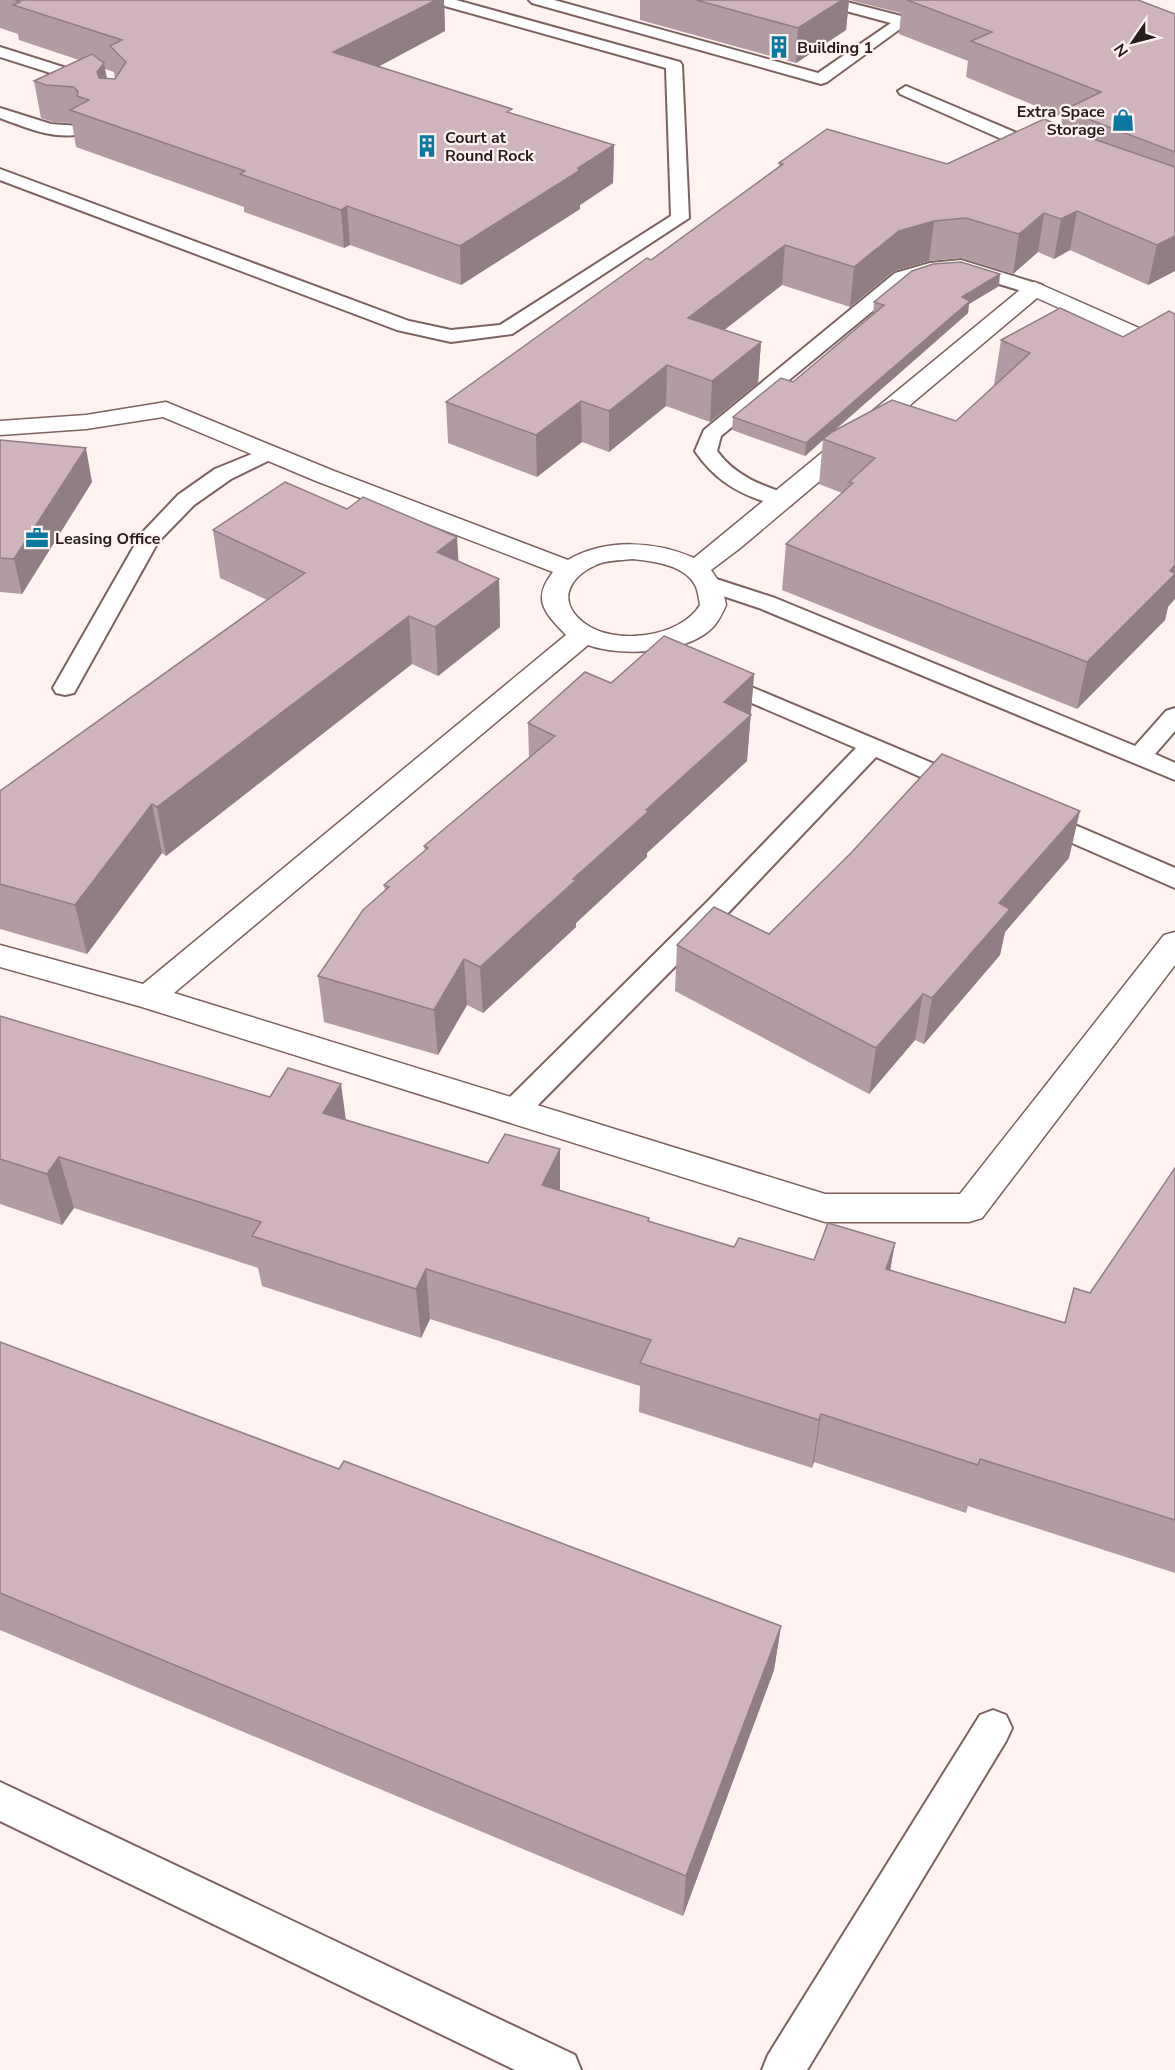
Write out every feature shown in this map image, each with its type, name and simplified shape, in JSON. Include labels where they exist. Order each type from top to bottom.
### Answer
[{"type":"street","points":[[701,576],[730,544],[1035,289],[1175,353]]},
{"type":"street","points":[[1140,337],[1166,323]]},
{"type":"street","points":[[0,428],[86,422],[166,409],[269,453],[571,570]]},
{"type":"street","points":[[633,551],[671,558],[701,576],[713,601],[708,615],[697,627],[670,639],[636,645],[614,643],[584,634],[562,618],[556,606],[554,594],[558,583],[571,570],[595,557],[633,551]]},
{"type":"street","points":[[148,997],[584,634]]},
{"type":"street","points":[[0,956],[148,997],[825,1208],[969,1208],[1175,944]]},
{"type":"lane","points":[[0,174],[404,326],[451,336],[504,330],[680,218],[674,65],[439,0]]},
{"type":"lane","points":[[537,0],[821,79],[909,21],[821,0]]},
{"type":"lane","points":[[0,52],[108,87]]},
{"type":"lane","points":[[906,91],[1058,157]]},
{"type":"lane","points":[[0,113],[49,129],[74,130]]},
{"type":"lane","points":[[783,500],[744,487],[717,468],[706,451],[711,434],[902,277],[930,269],[961,266],[1035,289]]},
{"type":"lane","points":[[65,688],[149,539],[186,500],[223,474],[269,453]]},
{"type":"lane","points":[[701,576],[1175,772]]},
{"type":"lane","points":[[636,645],[980,793]]},
{"type":"lane","points":[[1139,758],[1175,716]]},
{"type":"lane","points":[[514,1111],[718,907],[872,746]]},
{"type":"lane","points":[[1013,807],[1175,879]]},
{"type":"lane","points":[[783,2070],[993,1728]]},
{"type":"lane","points":[[0,1801],[560,2070]]},
{"type":"building","name":"Court at Round Rock","points":[[15,0],[436,0],[333,52],[512,109],[507,112],[614,145],[578,168],[579,171],[460,246],[347,206],[341,210],[240,174],[245,171],[70,110],[89,100],[77,96],[78,92],[74,87],[46,85],[34,81],[92,54],[104,63],[97,72],[99,78],[115,79],[126,62],[110,46],[122,40],[13,5],[20,2]]},
{"type":"building","points":[[696,0],[842,0],[798,28]]},
{"type":"building","points":[[907,0],[1138,0],[1175,14],[1175,152],[1064,110],[1101,92],[971,41],[992,32]]},
{"type":"building","points":[[1044,119],[1079,134],[1175,167],[1175,236],[1157,245],[1077,211],[1061,219],[1044,213],[1019,234],[966,218],[934,221],[899,231],[854,267],[785,245],[688,318],[761,342],[712,381],[667,365],[609,411],[581,401],[536,435],[446,402],[647,258],[651,260],[783,164],[779,163],[827,129],[947,164]]},
{"type":"building","points":[[961,262],[1000,274],[962,297],[970,301],[806,443],[733,417],[781,378],[793,382],[884,305],[874,302],[912,271],[933,264]]},
{"type":"building","points":[[1060,308],[1123,337],[1169,311],[1175,314],[1175,565],[1170,571],[1175,574],[1087,662],[786,544],[853,483],[849,482],[875,458],[823,439],[892,400],[956,421],[1030,353],[1001,340]]},
{"type":"building","points":[[0,440],[86,448],[14,559],[0,558]]},
{"type":"building","points":[[285,482],[347,509],[363,497],[457,537],[437,552],[499,579],[435,627],[409,616],[157,807],[152,804],[75,905],[0,884],[0,791],[305,573],[213,530]]},
{"type":"building","points":[[664,636],[754,674],[724,702],[751,715],[646,810],[649,811],[480,967],[464,959],[434,1010],[318,976],[363,910],[389,887],[384,885],[428,848],[424,846],[555,736],[528,723],[585,672],[611,683]]},
{"type":"building","points":[[942,754],[1080,811],[999,903],[1010,909],[932,998],[923,994],[876,1048],[677,945],[714,907],[769,934],[851,853]]},
{"type":"building","points":[[0,1016],[270,1097],[288,1068],[312,1075],[341,1084],[323,1113],[488,1163],[505,1134],[560,1149],[542,1185],[734,1247],[739,1238],[814,1260],[828,1223],[895,1243],[886,1269],[1065,1323],[1074,1288],[1090,1293],[1175,1168],[1175,1520],[980,1459],[978,1465],[821,1414],[819,1420],[640,1363],[651,1340],[426,1269],[416,1289],[252,1236],[261,1222],[59,1157],[47,1174],[0,1159]]},
{"type":"building","points":[[0,1342],[339,1469],[344,1461],[781,1626],[686,1876],[0,1593]]},
{"type":"place","name":"Building 1","points":[[779,47]]},
{"type":"place","name":"Extra Space Storage","points":[[1123,120]]},
{"type":"place","name":"Court at Round Rock","points":[[427,146]]},
{"type":"place","name":"Leasing Office","points":[[37,538]]}]
